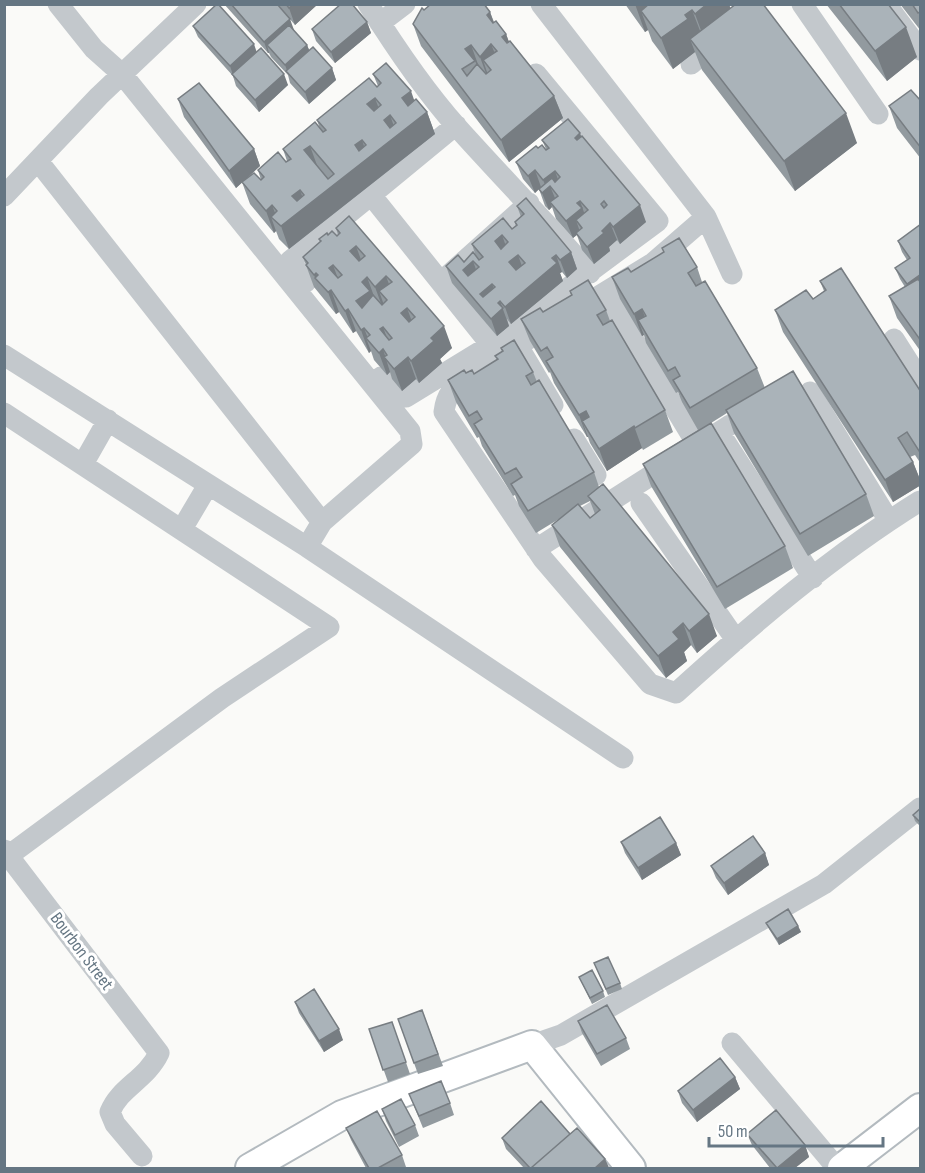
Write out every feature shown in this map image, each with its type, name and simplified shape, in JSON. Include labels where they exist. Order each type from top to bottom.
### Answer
[{"type":"street","points":[[57,4],[94,49],[122,74],[410,431],[412,444],[322,522],[307,548]]},
{"type":"street","points":[[4,196],[122,74],[195,4]]},
{"type":"street","points":[[368,4],[456,126],[529,203],[590,273]]},
{"type":"street","points":[[380,23],[405,4]]},
{"type":"street","points":[[541,4],[706,217],[732,274]]},
{"type":"street","points":[[691,64],[746,16],[748,9],[745,4]]},
{"type":"street","points":[[802,4],[878,114]]},
{"type":"street","points":[[886,4],[921,50]]},
{"type":"street","points":[[456,126],[290,261],[397,396],[406,397],[491,345],[658,221],[524,59]]},
{"type":"street","points":[[560,137],[577,123]]},
{"type":"street","points":[[38,161],[322,522]]},
{"type":"street","points":[[507,181],[525,166]]},
{"type":"street","points":[[371,195],[491,345]]},
{"type":"street","points":[[442,282],[529,203]]},
{"type":"street","points":[[706,217],[653,263],[468,376],[450,390],[444,412],[536,549],[650,684],[676,693],[736,640],[813,579],[888,521],[921,501]]},
{"type":"street","points":[[605,293],[698,446]]},
{"type":"street","points":[[894,339],[921,380]]},
{"type":"street","points":[[518,346],[596,475]]},
{"type":"street","points":[[4,355],[307,548],[623,758]]},
{"type":"street","points":[[810,392],[888,521]]},
{"type":"street","points":[[4,413],[329,627],[222,698],[6,853]]},
{"type":"street","points":[[83,464],[108,420]]},
{"type":"street","points":[[536,549],[724,429],[813,579]]},
{"type":"street","points":[[182,529],[208,485]]},
{"type":"street","points":[[641,503],[736,640]]},
{"type":"street","points":[[250,1168],[342,1115],[561,1035],[824,884],[921,808]]},
{"type":"street","name":"Bourbon Street","points":[[6,853],[159,1053],[151,1069],[115,1100],[110,1112],[115,1124],[142,1156]]},
{"type":"street","points":[[732,1043],[837,1168]]},
{"type":"street","points":[[532,1045],[631,1168]]},
{"type":"street","points":[[842,1168],[921,1108]]},
{"type":"building","points":[[217,4],[254,44],[230,66],[193,26]]},
{"type":"building","points":[[231,4],[277,4],[290,19],[264,42]]},
{"type":"building","points":[[341,4],[352,4],[367,22],[331,52],[312,29]]},
{"type":"building","points":[[431,4],[484,4],[490,12],[487,15],[493,23],[496,21],[506,34],[502,37],[507,43],[510,41],[554,96],[501,140],[413,24],[422,8],[424,10]],"holes":[[[491,44],[497,51],[483,60],[491,70],[486,74],[477,64],[467,76],[462,69],[475,61],[465,49],[471,45],[480,57]]]},
{"type":"building","points":[[649,4],[707,4],[695,14],[692,10],[685,15],[688,19],[661,38],[641,11]]},
{"type":"building","points":[[736,4],[763,4],[846,113],[784,161],[690,39]]},
{"type":"building","points":[[839,4],[888,4],[906,27],[875,51]]},
{"type":"building","points":[[912,4],[921,4],[921,11],[918,13]]},
{"type":"building","points":[[289,25],[307,45],[285,65],[267,45]]},
{"type":"building","points":[[313,47],[332,68],[305,92],[286,71]]},
{"type":"building","points":[[261,48],[284,74],[255,100],[232,74]]},
{"type":"building","points":[[386,63],[411,91],[402,98],[408,106],[416,99],[427,112],[281,226],[271,217],[277,211],[272,205],[266,211],[242,182],[254,173],[261,180],[264,177],[258,170],[278,152],[286,162],[291,159],[283,149],[315,122],[323,132],[326,130],[317,120],[369,78],[377,87],[381,83],[373,74]],"holes":[[[375,98],[381,105],[374,111],[367,104]],[[390,115],[396,123],[390,128],[384,120]],[[362,140],[366,145],[359,151],[355,145]],[[310,146],[334,174],[328,179],[304,150]],[[300,190],[304,195],[297,201],[292,196]]]},
{"type":"building","points":[[199,83],[254,149],[229,171],[178,99]]},
{"type":"building","points":[[911,90],[921,101],[921,148],[889,106]]},
{"type":"building","points":[[568,119],[580,133],[575,138],[577,140],[582,136],[640,205],[613,227],[610,223],[602,231],[604,233],[587,247],[576,233],[582,228],[576,220],[588,210],[580,201],[577,203],[582,208],[566,221],[550,202],[558,196],[550,186],[542,193],[539,189],[552,178],[555,182],[560,177],[555,171],[543,180],[535,170],[528,176],[516,162],[536,146],[538,148],[542,145],[546,150],[549,148],[542,140]]},
{"type":"building","points":[[526,198],[571,252],[560,260],[556,255],[552,258],[557,263],[505,307],[500,301],[498,303],[503,308],[491,319],[446,266],[458,255],[464,262],[473,252],[479,260],[483,257],[472,244],[503,218],[512,229],[517,225],[515,222],[524,214],[517,206]],"holes":[[[502,235],[508,242],[501,249],[495,241]],[[518,255],[525,263],[516,270],[509,262]],[[473,261],[479,267],[468,276],[463,270]],[[492,284],[495,287],[483,297],[480,294]]]},
{"type":"building","points":[[349,216],[444,326],[431,338],[434,341],[411,361],[408,357],[394,369],[384,357],[387,355],[383,349],[379,353],[366,338],[370,335],[364,328],[361,330],[348,309],[345,311],[331,290],[328,292],[315,278],[318,275],[316,273],[314,275],[306,265],[308,263],[303,257],[327,233],[328,235],[332,231],[337,236],[340,233],[336,228]],"holes":[[[356,246],[365,256],[359,261],[350,251]],[[333,265],[342,275],[338,278],[329,268]],[[386,276],[392,282],[379,291],[387,300],[382,305],[373,295],[362,308],[356,301],[370,291],[362,282],[367,277],[375,287]],[[407,308],[415,317],[409,322],[401,313]],[[383,327],[392,338],[389,340],[380,329]]]},
{"type":"building","points":[[921,224],[921,274],[907,284],[895,268],[910,258],[898,241]]},
{"type":"building","points":[[679,238],[697,267],[688,273],[696,286],[705,281],[757,368],[690,408],[673,380],[680,376],[675,367],[668,371],[638,320],[646,316],[642,309],[634,314],[612,277],[628,268],[631,272],[664,252],[662,248]]},
{"type":"building","points":[[841,268],[921,392],[921,454],[907,432],[898,438],[913,462],[885,480],[775,310],[806,290],[813,299],[826,290],[820,281]]},
{"type":"building","points":[[918,279],[921,283],[921,341],[889,296]]},
{"type":"building","points":[[588,280],[606,310],[597,315],[603,325],[612,320],[665,410],[635,428],[634,426],[599,449],[582,421],[589,417],[586,411],[579,415],[546,361],[553,357],[547,347],[541,351],[521,319],[540,308],[543,312],[572,295],[570,291]]},
{"type":"building","points":[[514,340],[533,372],[526,376],[531,385],[539,380],[594,472],[528,511],[511,484],[522,477],[516,468],[505,474],[474,424],[482,419],[477,411],[469,416],[448,380],[464,370],[466,373],[472,370],[474,374],[498,359],[495,356],[503,351],[501,348]]},
{"type":"building","points":[[793,371],[866,494],[800,534],[726,410]]},
{"type":"building","points":[[711,423],[785,546],[717,587],[643,464]]},
{"type":"building","points":[[603,484],[709,614],[689,631],[683,623],[673,632],[679,639],[658,656],[552,525],[578,504],[590,518],[600,510],[588,496]]},
{"type":"building","points":[[921,808],[921,823],[913,815]]},
{"type":"building","points":[[660,817],[676,843],[638,868],[621,842]]},
{"type":"building","points":[[753,836],[765,853],[724,883],[711,866]]},
{"type":"building","points":[[788,909],[798,926],[777,939],[766,923]]},
{"type":"building","points":[[608,957],[620,983],[606,989],[594,963]]},
{"type":"building","points":[[592,970],[603,991],[590,998],[579,977]]},
{"type":"building","points":[[314,989],[339,1029],[319,1041],[295,1002]]},
{"type":"building","points":[[607,1005],[626,1038],[597,1054],[578,1021]]},
{"type":"building","points":[[422,1010],[438,1054],[414,1063],[398,1019]]},
{"type":"building","points":[[392,1022],[406,1062],[383,1070],[369,1029]]},
{"type":"building","points":[[720,1058],[735,1077],[693,1110],[678,1091]]},
{"type":"building","points":[[441,1081],[450,1103],[419,1116],[409,1094]]},
{"type":"building","points":[[401,1099],[415,1125],[395,1135],[382,1109]]},
{"type":"building","points":[[541,1101],[570,1134],[530,1168],[502,1138]]},
{"type":"building","points":[[776,1110],[805,1145],[777,1168],[747,1134]]},
{"type":"building","points":[[377,1111],[402,1155],[378,1168],[369,1168],[346,1128]]},
{"type":"building","points":[[577,1128],[605,1159],[595,1168],[531,1168]]}]
